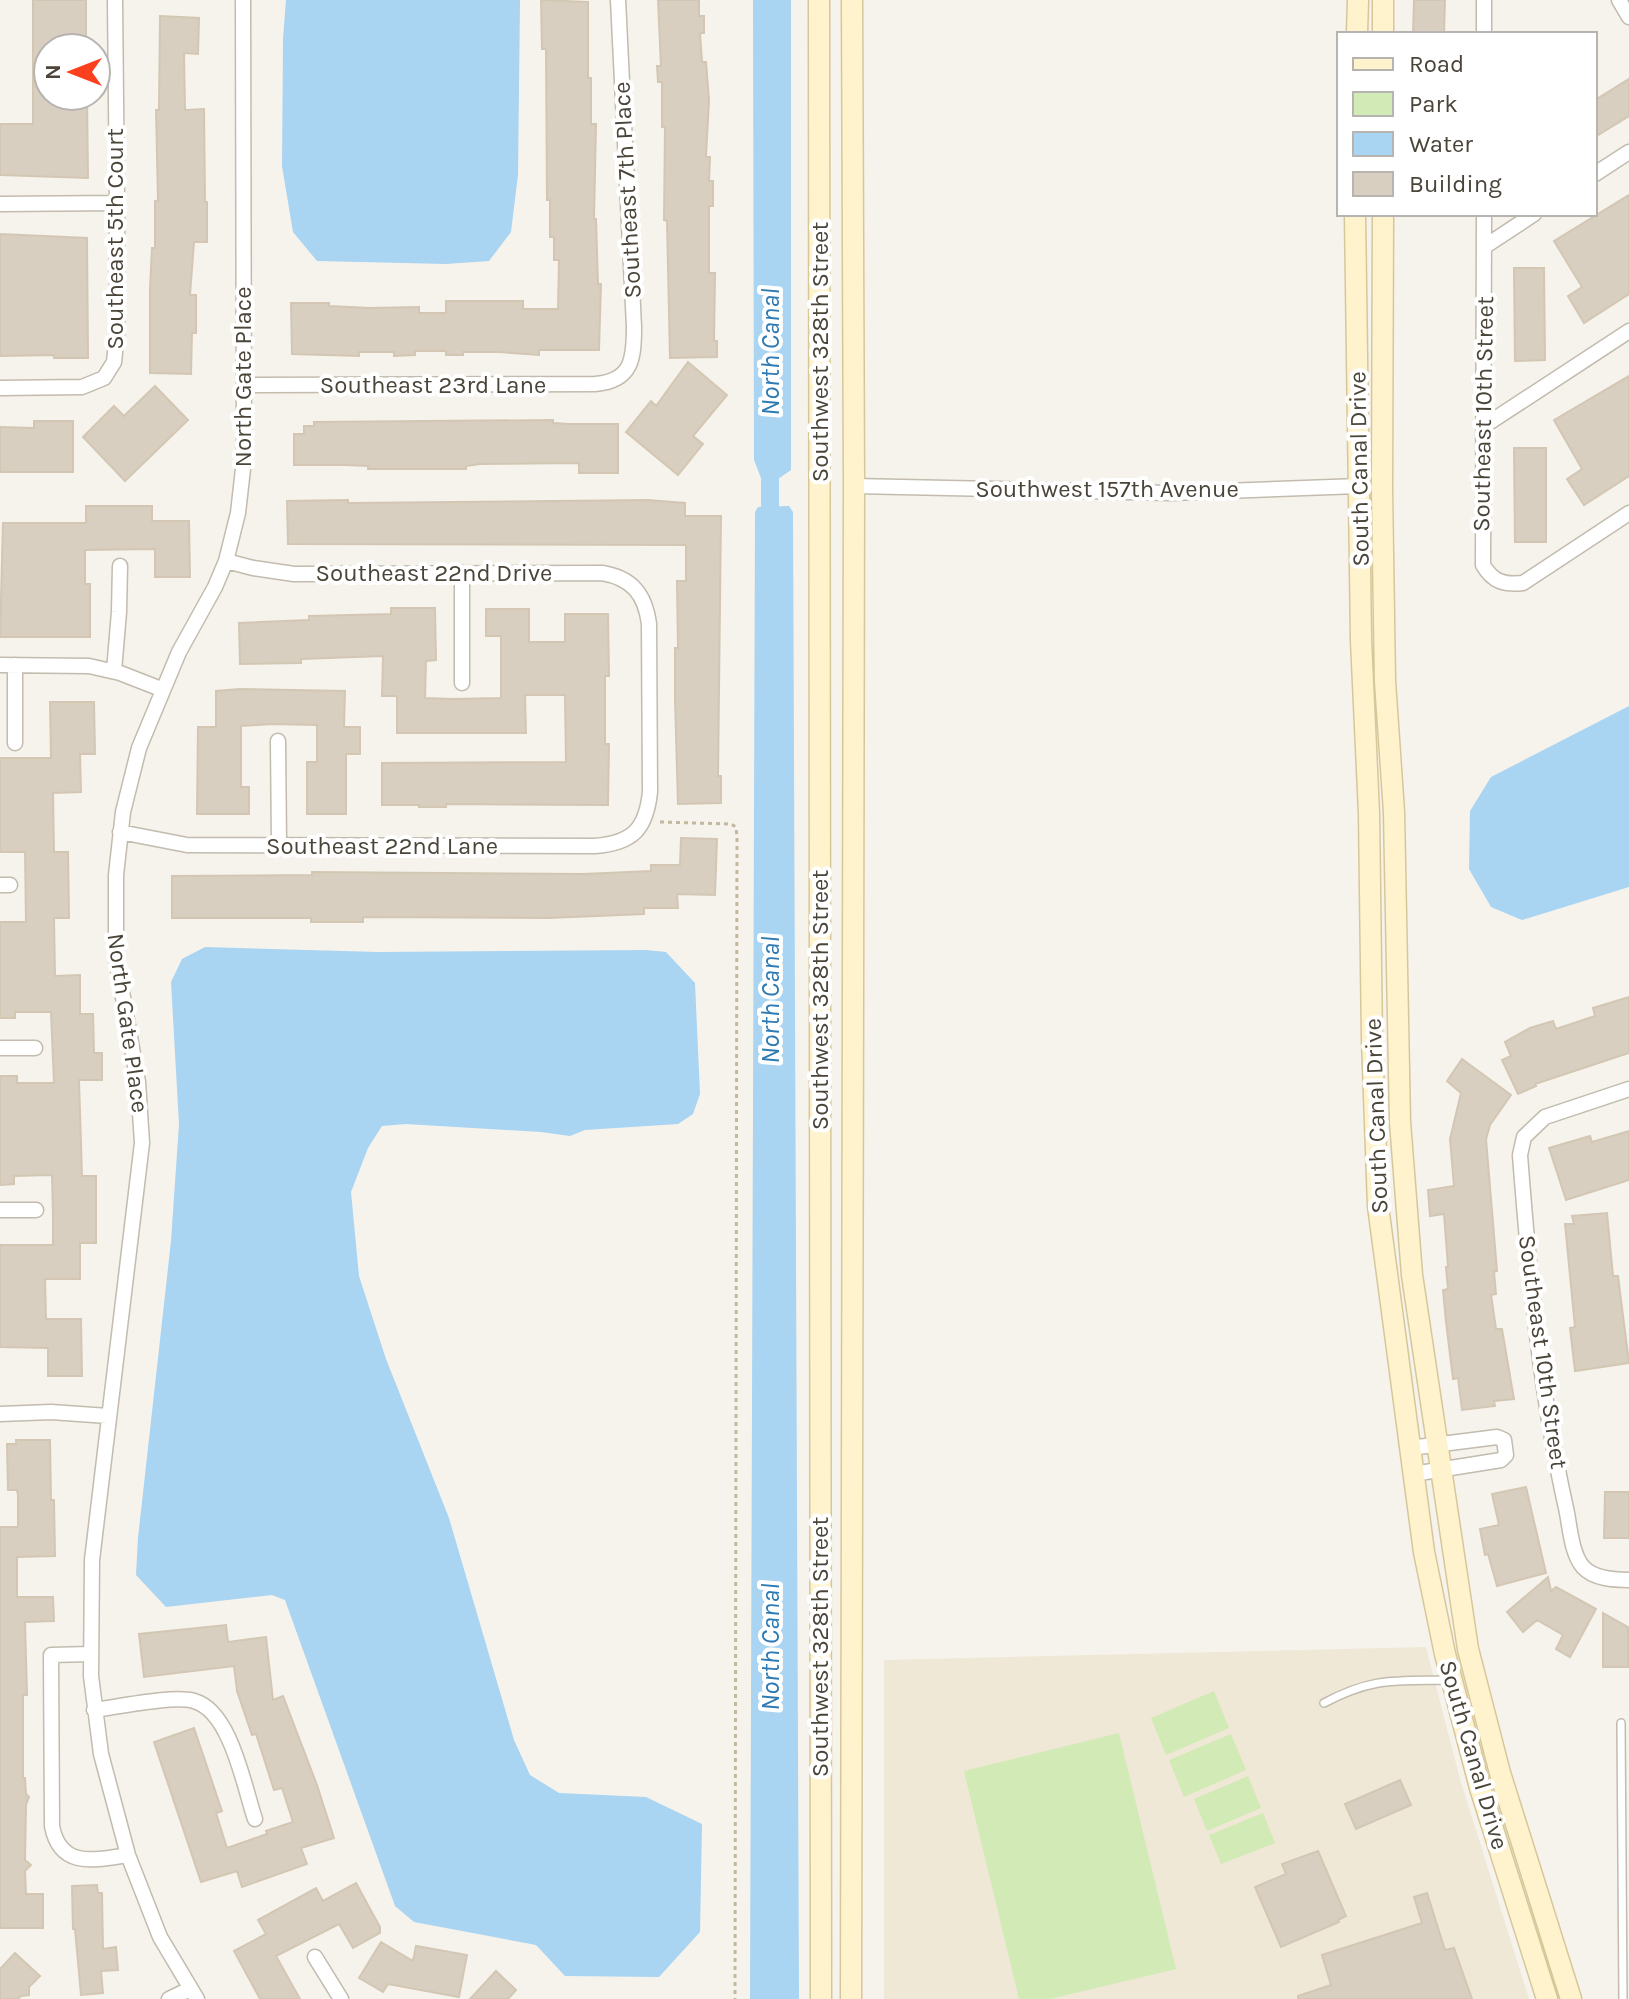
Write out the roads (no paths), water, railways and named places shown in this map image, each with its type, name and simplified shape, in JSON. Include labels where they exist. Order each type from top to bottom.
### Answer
[{"type":"street","name":"Southeast 5th Court","points":[[0,388],[82,387],[104,378],[116,354],[115,0]]},
{"type":"street","name":"North Gate Place","points":[[194,1994],[160,1937],[128,1855],[101,1754],[90,1654],[92,1560],[142,1143],[138,1082],[116,958],[115,892],[120,832],[139,748],[161,689],[211,597],[226,561],[243,479],[243,0]]},
{"type":"street","name":"Southeast 7th Place","points":[[618,0],[634,327],[632,356],[621,377]]},
{"type":"street","name":"Southwest 328th Street","points":[[819,0],[821,1999]]},
{"type":"street","name":"Southwest 328th Street","points":[[851,1999],[852,0]]},
{"type":"street","points":[[1357,32],[1358,0]]},
{"type":"street","points":[[1383,0],[1383,32]]},
{"type":"street","points":[[1484,0],[1484,32]]},
{"type":"street","points":[[1619,0],[1629,17]]},
{"type":"street","points":[[1597,173],[1629,152]]},
{"type":"street","points":[[0,204],[117,203]]},
{"type":"street","name":"South Canal Drive","points":[[1355,216],[1361,640],[1369,813],[1378,1206],[1424,1552],[1451,1680],[1480,1788],[1547,1999]]},
{"type":"street","name":"South Canal Drive","points":[[1383,216],[1385,681],[1394,812],[1400,1122],[1412,1275],[1463,1622],[1477,1687],[1500,1773],[1571,1999]]},
{"type":"street","name":"Southeast 10th Street","points":[[1484,216],[1483,565],[1498,582],[1506,585],[1523,583],[1629,513]]},
{"type":"street","points":[[1484,247],[1531,216]]},
{"type":"street","points":[[1484,426],[1629,331]]},
{"type":"street","name":"Southeast 23rd Lane","points":[[244,385],[595,384],[621,377]]},
{"type":"street","name":"Southwest 157th Avenue","points":[[854,486],[1171,493],[1359,486]]},
{"type":"street","name":"Southeast 22nd Drive","points":[[226,561],[294,574],[602,573],[620,577],[638,590],[649,624],[650,792],[642,823]]},
{"type":"street","points":[[114,671],[120,566]]},
{"type":"street","points":[[462,573],[462,683]]},
{"type":"street","points":[[15,743],[7,665],[69,664],[114,671],[161,689]]},
{"type":"street","points":[[278,741],[279,846]]},
{"type":"street","name":"Southeast 22nd Lane","points":[[120,832],[187,845],[595,846],[623,841],[642,823]]},
{"type":"street","points":[[0,1048],[35,1048]]},
{"type":"street","name":"Southeast 10th Street","points":[[1629,1089],[1545,1117],[1524,1137],[1520,1155],[1531,1290],[1561,1487],[1576,1552],[1582,1566],[1594,1576],[1629,1580]]},
{"type":"street","points":[[0,1210],[36,1210]]},
{"type":"street","points":[[0,1414],[51,1412],[108,1416]]},
{"type":"street","points":[[1410,1448],[1497,1437],[1504,1440],[1506,1447],[1506,1455],[1501,1460],[1413,1474]]},
{"type":"street","points":[[90,1654],[51,1655],[53,1834],[59,1847],[72,1857],[128,1855]]},
{"type":"street","points":[[94,1710],[177,1700],[196,1701],[206,1707],[215,1714],[225,1730],[255,1819]]},
{"type":"street","points":[[315,1957],[341,1999]]},
{"type":"street","points":[[169,1999],[194,1994]]},
{"type":"lane","points":[[1324,1703],[1378,1681],[1451,1680]]},
{"type":"lane","points":[[1621,1723],[1626,1871],[1622,1999],[1629,1997]]},
{"type":"water","points":[[286,0],[520,0],[518,175],[511,232],[489,261],[446,264],[317,261],[293,232],[282,166]]},
{"type":"water","name":"North Canal","points":[[753,0],[791,0],[791,470],[778,479],[761,478],[754,460]]},
{"type":"water","name":"North Canal","points":[[789,506],[793,512],[799,1999],[750,1999],[755,512],[758,507]]},
{"type":"water","points":[[1629,706],[1629,887],[1522,920],[1491,907],[1469,869],[1470,811],[1491,777]]},
{"type":"water","points":[[205,947],[378,952],[646,950],[666,952],[695,983],[700,1094],[693,1114],[678,1124],[585,1130],[570,1136],[406,1124],[382,1126],[368,1148],[351,1192],[359,1276],[386,1359],[449,1518],[514,1740],[530,1775],[559,1793],[646,1797],[702,1824],[700,1932],[659,1977],[565,1976],[536,1945],[414,1922],[395,1906],[285,1600],[272,1595],[166,1607],[136,1575],[171,1241],[179,1124],[171,982],[182,959]]},
{"type":"waterway","name":"North Canal","points":[[770,454],[770,528]]}]
